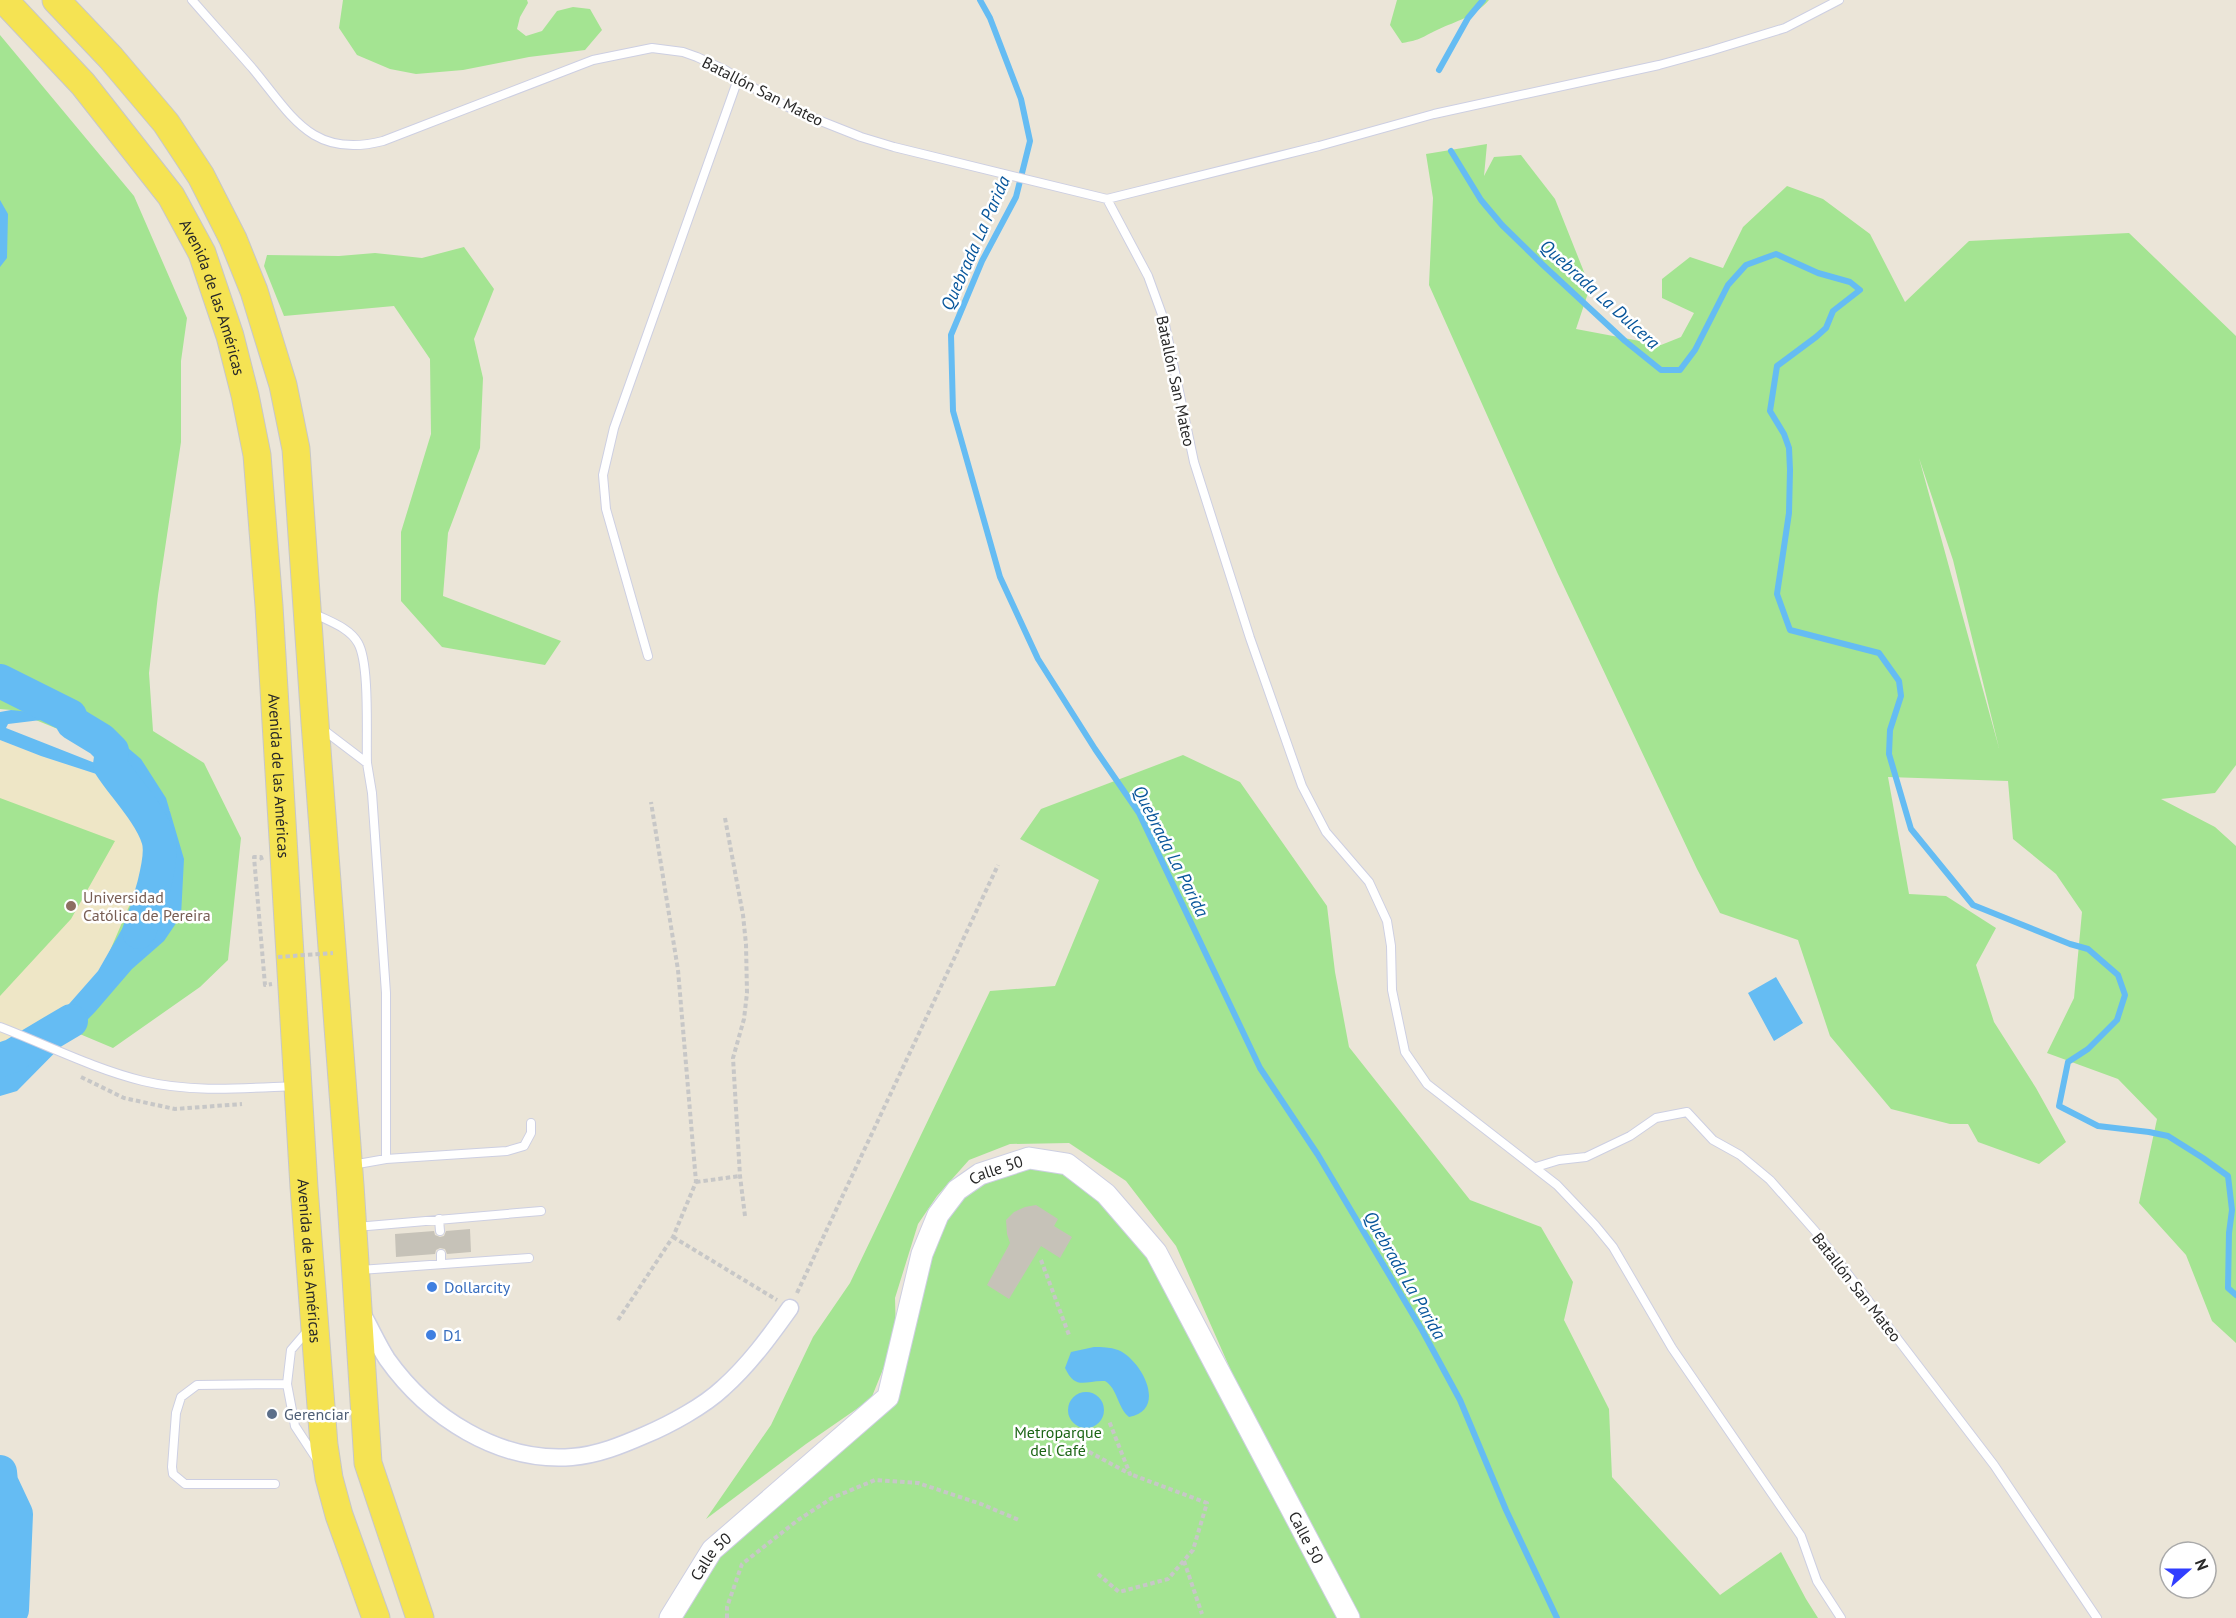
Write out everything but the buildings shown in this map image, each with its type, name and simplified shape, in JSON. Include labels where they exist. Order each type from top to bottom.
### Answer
[{"type":"main road","name":"Avenida de las Américas","points":[[4,0],[83,84],[171,196],[202,253],[230,336],[245,395],[257,455],[269,606],[304,1187],[322,1425],[329,1478],[339,1515],[376,1618]]},
{"type":"main road","points":[[56,0],[111,58],[166,123],[201,176],[237,249],[254,291],[284,385],[296,449],[359,1306],[368,1463],[420,1618]]},
{"type":"street","name":"Calle 50","points":[[670,1618],[712,1550],[888,1397],[922,1254],[938,1215],[957,1190],[980,1174],[1029,1158],[1067,1164],[1106,1194],[1156,1251],[1348,1618]]},
{"type":"street","points":[[359,1306],[387,1359],[418,1394],[459,1427],[495,1447],[536,1456],[572,1457],[608,1450],[667,1426],[722,1390],[747,1364],[790,1308]]},
{"type":"street","points":[[362,1374],[365,1366],[387,1359]]},
{"type":"lane","name":"Batallón San Mateo","points":[[192,0],[248,63],[291,118],[317,137],[347,145],[383,141],[593,60],[652,48],[683,52],[711,63],[798,112],[861,137],[1107,199],[1148,276],[1164,320],[1194,462],[1250,638],[1302,786],[1326,832],[1369,882],[1387,921],[1391,946],[1392,990],[1405,1052],[1427,1084],[1536,1167],[1577,1204],[1613,1247],[1672,1347],[1801,1536],[1817,1581],[1840,1618]]},
{"type":"lane","points":[[1107,199],[1319,146],[1434,114],[1659,65],[1761,37],[1785,28],[1839,0]]},
{"type":"lane","points":[[648,656],[606,509],[603,476],[614,428],[738,79]]},
{"type":"lane","points":[[308,611],[343,628],[357,642],[365,659],[367,763],[372,794],[386,993],[386,1159]]},
{"type":"lane","points":[[315,723],[367,763]]},
{"type":"lane","points":[[0,1027],[143,1081],[172,1086],[240,1088],[298,1086]]},
{"type":"lane","name":"Batallón San Mateo","points":[[1536,1167],[1559,1160],[1586,1157],[1630,1136],[1656,1118],[1687,1112],[1713,1140],[1740,1155],[1770,1180],[1815,1231],[1994,1465],[2097,1618]]},
{"type":"lane","points":[[349,1166],[386,1159],[507,1151],[524,1146],[531,1133],[531,1123]]},
{"type":"lane","points":[[352,1227],[541,1211]]},
{"type":"lane","points":[[439,1220],[440,1231]]},
{"type":"lane","points":[[356,1271],[441,1259],[529,1258]]},
{"type":"lane","points":[[316,1322],[291,1350],[286,1384],[295,1426],[329,1478]]},
{"type":"lane","points":[[275,1484],[185,1484],[173,1474],[172,1467],[176,1413],[181,1397],[197,1385],[286,1384]]},
{"type":"path","points":[[618,1320],[673,1236],[696,1182],[678,970],[651,801]]},
{"type":"path","points":[[725,818],[740,895],[746,944],[747,993],[744,1019],[733,1058],[740,1176],[745,1216]]},
{"type":"path","points":[[673,1236],[790,1308],[998,865]]},
{"type":"path","points":[[278,957],[333,953]]},
{"type":"path","points":[[73,1073],[124,1098]]},
{"type":"path","points":[[696,1182],[740,1176]]},
{"type":"path","points":[[1041,1260],[1069,1335]]},
{"type":"path","points":[[1109,1421],[1130,1474]]},
{"type":"path","points":[[1083,1435],[1080,1448],[1130,1474],[1207,1503],[1193,1550],[1168,1580],[1119,1592],[1098,1574]]},
{"type":"path","points":[[727,1618],[727,1607],[742,1564],[798,1520],[832,1498],[875,1480],[918,1483],[981,1504],[1019,1520]]},
{"type":"path","points":[[1184,1561],[1202,1614]]},
{"type":"shaded area","name":"Universidad Católica de Pereira","points":[[0,740],[121,782],[129,790],[160,841],[126,922],[98,971],[11,1070],[0,1071]]},
{"type":"green space","points":[[343,0],[527,0],[528,3],[520,17],[517,29],[526,36],[542,31],[557,11],[573,7],[590,9],[602,30],[585,50],[529,57],[463,70],[416,74],[390,69],[357,55],[339,28]]},
{"type":"green space","points":[[1397,0],[1489,0],[1465,18],[1417,39],[1402,43],[1390,25]]},
{"type":"green space","points":[[0,35],[134,196],[187,318],[181,361],[181,442],[149,673],[153,731],[204,763],[241,838],[228,960],[200,987],[113,1048],[75,1032],[170,811],[112,751],[11,710],[0,709]]},
{"type":"green space","points":[[1487,144],[1484,176],[1494,157],[1521,155],[1555,199],[1590,287],[1576,329],[1661,345],[1681,337],[1694,313],[1662,298],[1662,279],[1690,257],[1723,268],[1743,227],[1787,186],[1823,199],[1870,234],[1905,302],[1969,241],[2129,233],[2236,336],[2236,765],[2215,793],[2161,799],[2215,827],[2236,846],[2236,1343],[2212,1321],[2186,1255],[2139,1203],[2157,1119],[2118,1079],[2047,1053],[2074,998],[2082,912],[2056,874],[2013,839],[2008,781],[1888,777],[1909,894],[1946,896],[1996,928],[1976,965],[1994,1022],[2036,1088],[2066,1142],[2039,1164],[1978,1142],[1968,1124],[1950,1124],[1891,1109],[1830,1036],[1798,940],[1720,913],[1557,572],[1429,285],[1433,198],[1426,154]],"holes":[[[1919,458],[1953,560],[1999,748]]]},
{"type":"green space","points":[[464,247],[494,289],[474,339],[483,378],[480,448],[448,533],[443,596],[561,641],[545,665],[442,647],[401,601],[401,532],[431,434],[430,359],[394,306],[284,316],[264,266],[267,255],[339,256],[375,253],[422,258]]},
{"type":"green space","points":[[1183,755],[1240,782],[1327,906],[1335,972],[1349,1047],[1470,1200],[1541,1227],[1573,1282],[1564,1320],[1609,1409],[1612,1477],[1720,1595],[1781,1552],[1818,1618],[1359,1618],[1236,1382],[1176,1246],[1126,1181],[1069,1143],[1010,1144],[969,1160],[937,1196],[918,1224],[895,1298],[896,1337],[871,1399],[806,1444],[706,1519],[771,1425],[813,1337],[850,1283],[990,991],[1055,986],[1099,880],[1020,839],[1041,809]]},
{"type":"green space","points":[[0,798],[115,841],[71,919],[0,996]]},
{"type":"green space","name":"Metroparque del Café","points":[[1067,1164],[1156,1252],[1349,1618],[670,1618],[712,1550],[888,1397],[922,1254],[980,1174]]},
{"type":"water","points":[[0,200],[8,214],[7,258],[0,267]]},
{"type":"water","points":[[11,710],[70,716],[108,731],[141,759],[166,798],[184,859],[181,916],[164,941],[132,969],[95,1012],[17,1091],[0,1096],[0,1071],[11,1070],[98,971],[126,922],[148,901],[159,868],[160,841],[129,790],[121,782],[0,740],[0,712]],"holes":[[[59,720],[80,726],[99,737],[112,752],[115,762],[100,765],[6,728],[8,724]]]},
{"type":"water","points":[[1776,977],[1803,1023],[1774,1041],[1748,993]]},
{"type":"water","points":[[1094,1347],[1118,1350],[1127,1355],[1135,1364],[1147,1385],[1149,1395],[1147,1405],[1141,1413],[1129,1417],[1113,1389],[1105,1381],[1082,1383],[1073,1380],[1069,1375],[1065,1368],[1071,1352]]},
{"type":"water","points":[[1086,1392],[1099,1397],[1104,1410],[1099,1423],[1086,1428],[1073,1423],[1068,1410],[1073,1397]]},
{"type":"water","points":[[0,1462],[16,1514],[14,1575],[2,1618],[0,1618]]},
{"type":"waterway","name":"Quebrada La Parida","points":[[980,0],[990,18],[1021,99],[1030,141],[1016,197],[982,261],[951,335],[953,411],[1000,577],[1038,659],[1139,813],[1260,1068],[1318,1155],[1422,1330],[1460,1400],[1506,1510],[1557,1618]]},
{"type":"waterway","name":"Quebrada La Dulcera","points":[[1439,70],[1468,18],[1483,0]]},
{"type":"waterway","name":"Quebrada La Dulcera","points":[[1451,151],[1481,200],[1502,225],[1625,341],[1661,370],[1680,370],[1695,350],[1728,285],[1746,265],[1776,254],[1818,273],[1850,282],[1860,290],[1833,311],[1826,328],[1777,366],[1770,411],[1784,434],[1789,448],[1790,470],[1789,513],[1777,594],[1790,630],[1879,653],[1899,681],[1901,696],[1890,730],[1889,754],[1911,829],[1973,905],[2088,949],[2118,975],[2125,995],[2117,1020],[2088,1049],[2068,1062],[2059,1106],[2098,1126],[2168,1136],[2228,1176],[2232,1210],[2229,1233],[2228,1288],[2236,1295]]},
{"type":"waterway","points":[[0,681],[70,716],[73,723],[101,740],[112,751],[110,765],[149,819],[160,847],[154,885],[139,932]]},
{"type":"waterway","points":[[0,1060],[12,1056],[71,1021]]},
{"type":"waterway","points":[[0,1472],[1,1482],[16,1514],[12,1610],[8,1618]]},
{"type":"place","name":"Universidad Católica de Pereira","points":[[71,906]]},
{"type":"place","name":"Dollarcity","points":[[432,1287]]},
{"type":"place","name":"D1","points":[[431,1335]]},
{"type":"place","name":"Gerenciar","points":[[272,1414]]}]
